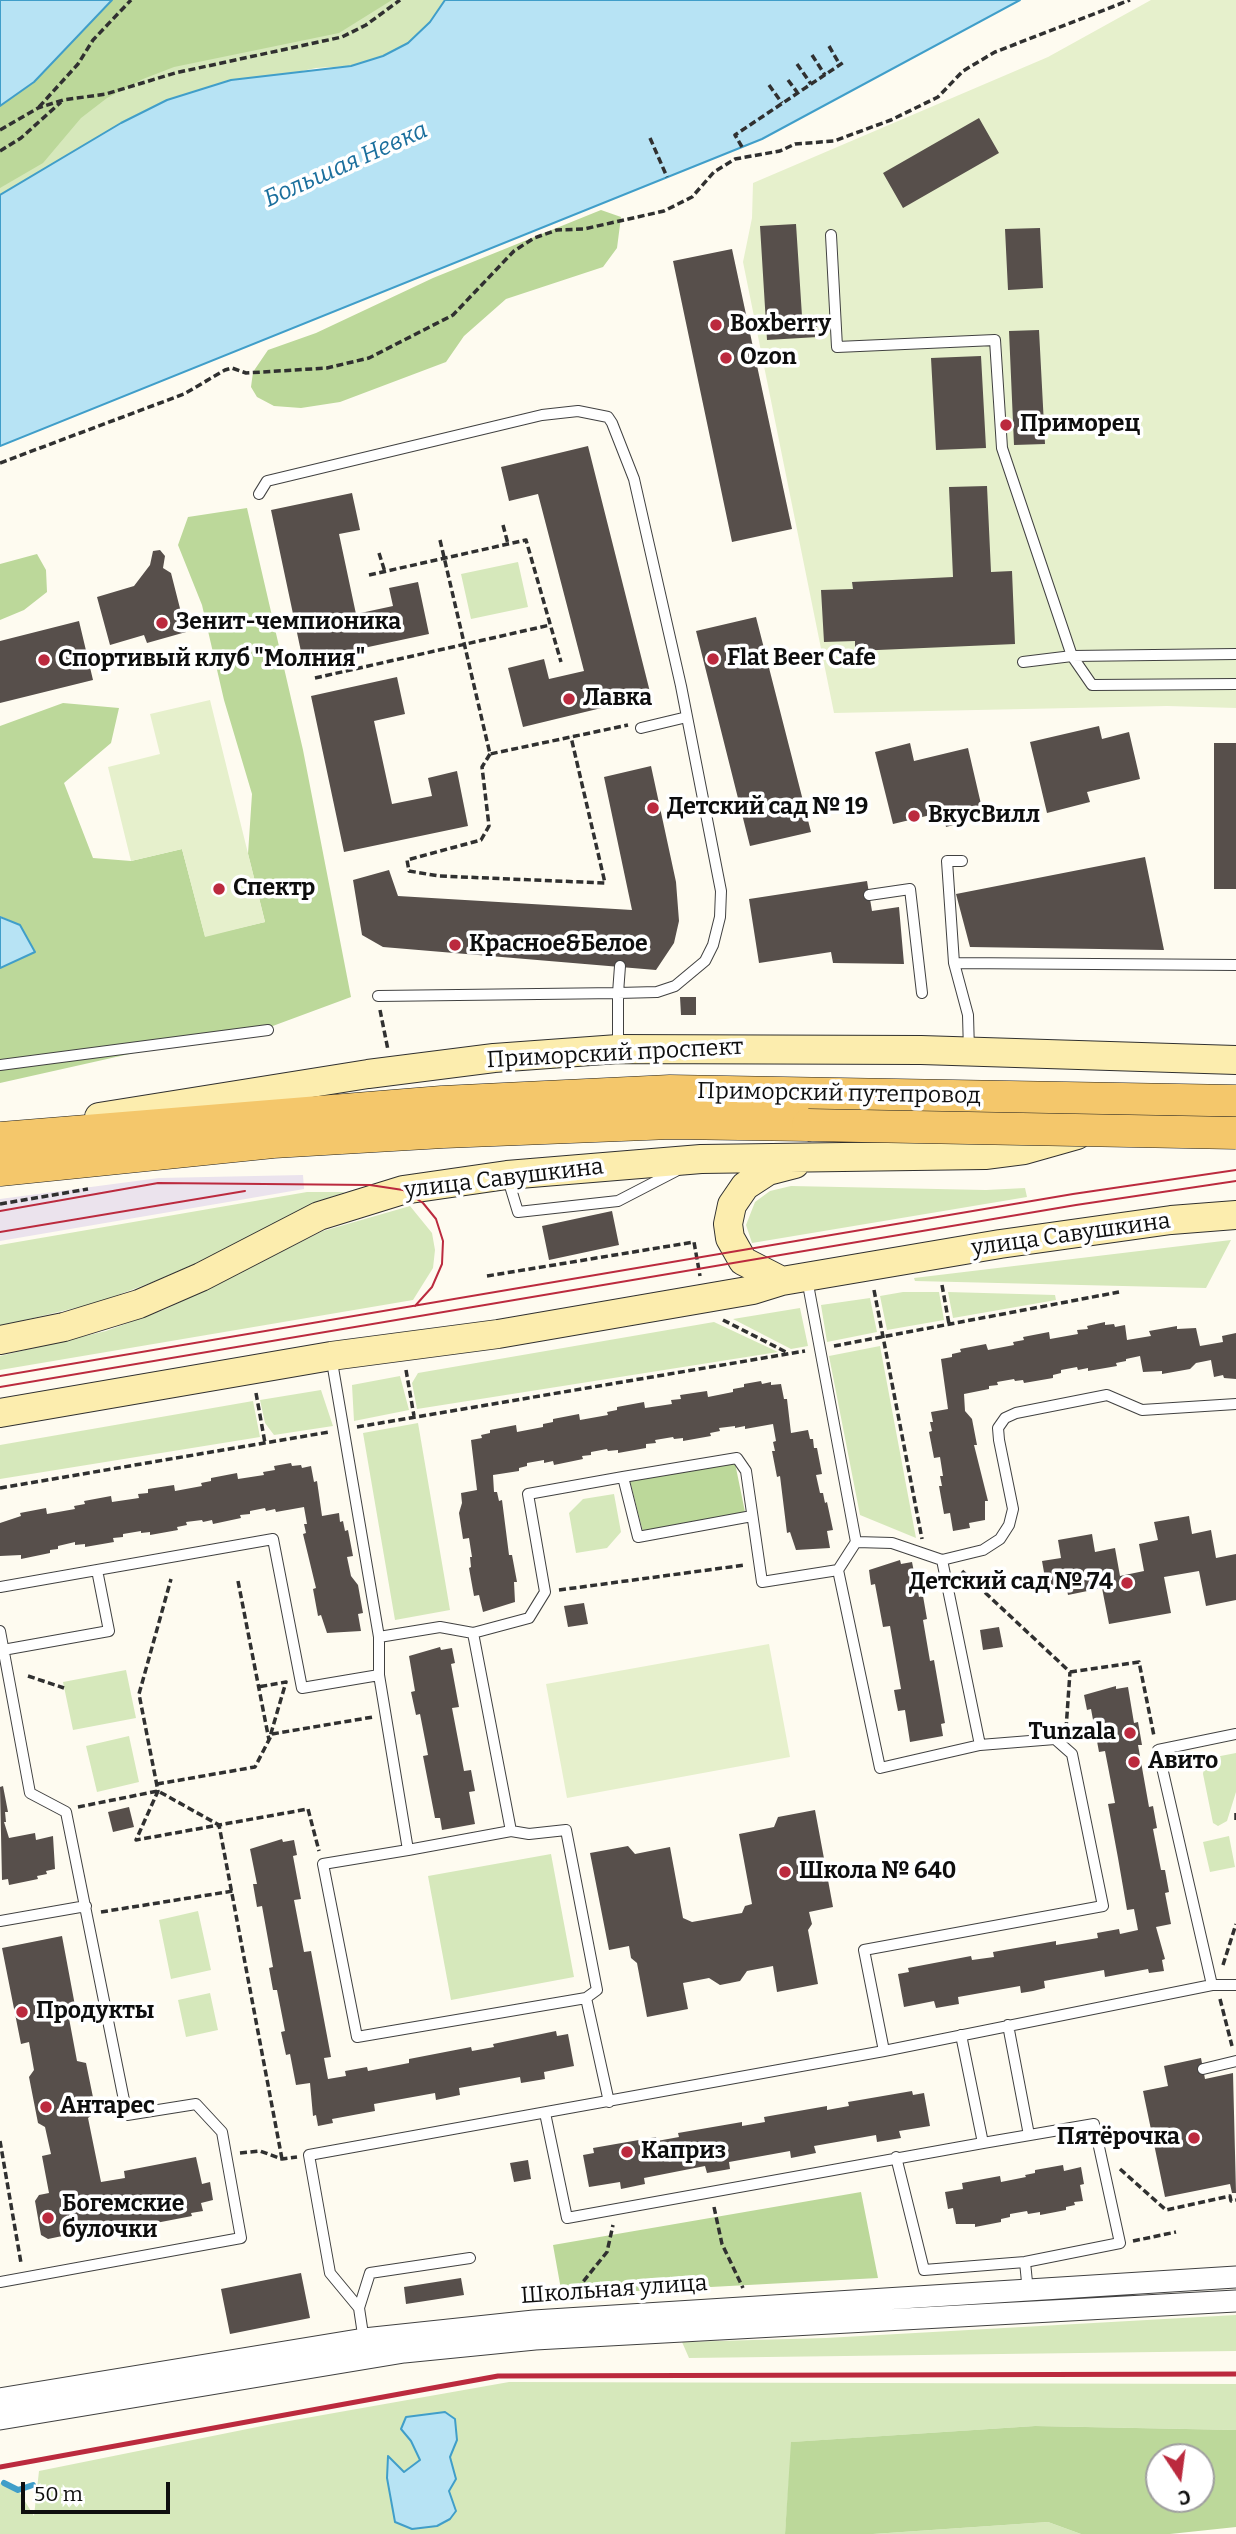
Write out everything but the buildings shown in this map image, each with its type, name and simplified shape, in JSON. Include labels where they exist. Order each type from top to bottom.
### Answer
[{"type":"main road","name":"Приморский проспект","points":[[0,1136],[368,1074],[494,1058],[618,1049],[744,1047],[969,1051],[1236,1060]]},
{"type":"main road","name":"Приморский путепровод","points":[[443,1117],[670,1091],[1236,1101]]},
{"type":"main road","name":"Приморский проспект","points":[[0,1136],[443,1117]]},
{"type":"main road","name":"Приморский путепровод","points":[[443,1117],[1236,1133]]},
{"type":"main road","points":[[0,1170],[272,1142],[443,1117]]},
{"type":"main road","name":"улица Савушкина","points":[[0,1340],[64,1327],[139,1304],[201,1277],[319,1216],[403,1190],[507,1175],[701,1159],[826,1155],[985,1155],[1024,1150],[1114,1125],[1156,1119],[1236,1122]]},
{"type":"main road","name":"улица Савушкина","points":[[794,1279],[753,1268],[736,1251],[728,1224],[732,1205],[745,1186],[768,1171],[826,1155]]},
{"type":"main road","name":"улица Савушкина","points":[[0,1413],[331,1356],[498,1334],[1013,1242],[1171,1220],[1236,1215]]},
{"type":"street","name":"Школьная улица","points":[[0,2419],[366,2349],[534,2321],[1236,2277]]},
{"type":"street","name":"Школьная улица","points":[[0,2399],[366,2349],[1236,2301]]},
{"type":"lane","points":[[831,235],[837,347],[995,340],[1002,448],[1072,656],[1092,685],[1236,684]]},
{"type":"lane","points":[[259,494],[267,481],[542,415],[578,411],[608,417],[634,479],[687,716],[721,891],[720,917],[713,945],[705,961],[675,986],[657,992],[378,996]]},
{"type":"lane","points":[[1023,662],[1072,656],[1236,654]]},
{"type":"lane","points":[[636,726],[687,716]]},
{"type":"lane","points":[[962,861],[947,861],[954,963],[968,1016],[969,1051]]},
{"type":"lane","points":[[869,895],[909,889],[922,993]]},
{"type":"lane","points":[[954,963],[1236,965]]},
{"type":"lane","points":[[618,1049],[620,966]]},
{"type":"lane","points":[[0,1065],[268,1030]]},
{"type":"lane","points":[[507,1175],[517,1212],[618,1201],[701,1159]]},
{"type":"lane","points":[[794,1279],[820,1348],[856,1542],[838,1570],[880,1768],[980,1745],[1055,1739],[1072,1754],[1102,1906],[864,1950],[884,2051]]},
{"type":"lane","points":[[331,1356],[379,1637],[379,1675],[408,1850]]},
{"type":"lane","points":[[856,1542],[892,1543],[942,1560],[983,1549],[1000,1539],[1009,1525],[1013,1509],[998,1428],[1005,1418],[1016,1413],[1107,1395],[1142,1409],[1236,1404]]},
{"type":"lane","points":[[379,1637],[440,1627],[473,1633],[529,1618],[545,1592],[528,1494],[737,1458],[746,1471],[762,1582],[838,1570]]},
{"type":"lane","points":[[623,1477],[638,1537],[752,1516]]},
{"type":"lane","points":[[0,1587],[273,1539],[302,1688],[379,1675]]},
{"type":"lane","points":[[942,1560],[980,1745]]},
{"type":"lane","points":[[4,1650],[109,1631],[97,1570]]},
{"type":"lane","points":[[0,1631],[30,1793],[66,1812],[127,2115],[196,2105],[222,2132],[242,2238],[0,2282]]},
{"type":"lane","points":[[473,1633],[511,1831]]},
{"type":"lane","points":[[1212,1985],[1158,1749],[1236,1734]]},
{"type":"lane","points":[[566,1830],[597,1990],[586,1998],[357,2037],[323,1864],[511,1831],[529,1834],[566,1830]]},
{"type":"lane","points":[[0,1921],[86,1906]]},
{"type":"lane","points":[[359,2308],[330,2273],[309,2155],[884,2051],[1212,1985],[1236,1984]]},
{"type":"lane","points":[[586,1998],[609,2102]]},
{"type":"lane","points":[[1008,2025],[1029,2135]]},
{"type":"lane","points":[[961,2035],[983,2143]]},
{"type":"lane","points":[[1203,2069],[1236,2061]]},
{"type":"lane","points":[[545,2113],[567,2218],[896,2157],[1094,2123],[1120,2244],[1025,2262],[923,2270],[896,2157]]},
{"type":"lane","points":[[366,2349],[359,2308],[370,2269],[470,2258]]},
{"type":"lane","points":[[1025,2262],[1029,2312]]},
{"type":"path","points":[[38,108],[78,64],[93,40],[131,0]]},
{"type":"path","points":[[0,130],[38,108],[63,100],[106,94],[175,73],[342,37],[366,25],[400,0]]},
{"type":"path","points":[[0,463],[184,394],[232,368],[246,373],[327,368],[369,359],[453,316],[514,251],[534,237],[557,230],[584,229],[664,211],[692,197],[714,172],[735,159],[780,151],[795,144],[834,141],[891,120],[938,97],[963,71],[995,52],[1130,0]]},
{"type":"path","points":[[829,46],[840,65]]},
{"type":"path","points":[[812,55],[825,75]]},
{"type":"path","points":[[742,147],[734,135],[845,62]]},
{"type":"path","points":[[797,64],[811,84]]},
{"type":"path","points":[[788,80],[797,93]]},
{"type":"path","points":[[769,85],[782,103]]},
{"type":"path","points":[[0,151],[21,138],[63,100]]},
{"type":"path","points":[[650,138],[667,177]]},
{"type":"path","points":[[503,526],[508,544]]},
{"type":"path","points":[[440,540],[490,754],[482,767],[489,826],[481,840],[407,860],[409,871],[439,876],[605,883],[571,737]]},
{"type":"path","points":[[369,575],[526,540],[561,662]]},
{"type":"path","points":[[379,553],[384,572]]},
{"type":"path","points":[[315,678],[550,625]]},
{"type":"path","points":[[490,754],[636,726]]},
{"type":"path","points":[[378,996],[389,1059]]},
{"type":"path","points":[[0,1204],[92,1188]]},
{"type":"path","points":[[487,1276],[694,1242],[701,1278]]},
{"type":"path","points":[[942,1285],[949,1324]]},
{"type":"path","points":[[874,1290],[925,1553]]},
{"type":"path","points":[[0,1488],[790,1354],[1119,1292]]},
{"type":"path","points":[[715,1316],[790,1354]]},
{"type":"path","points":[[405,1367],[414,1416]]},
{"type":"path","points":[[256,1392],[265,1444]]},
{"type":"path","points":[[942,1560],[958,1567],[1070,1672]]},
{"type":"path","points":[[545,1592],[758,1563]]},
{"type":"path","points":[[171,1579],[139,1694],[158,1791],[136,1840],[308,1809],[323,1864]]},
{"type":"path","points":[[238,1581],[269,1740]]},
{"type":"path","points":[[1070,1672],[1139,1662],[1158,1749]]},
{"type":"path","points":[[1070,1672],[1065,1726],[1072,1754]]},
{"type":"path","points":[[28,1676],[64,1688]]},
{"type":"path","points":[[258,1687],[286,1682],[269,1740]]},
{"type":"path","points":[[157,1784],[255,1767],[272,1734],[385,1715]]},
{"type":"path","points":[[62,1811],[158,1791],[219,1825],[282,2159]]},
{"type":"path","points":[[1236,1812],[1236,1820]]},
{"type":"path","points":[[86,1906],[103,1912],[186,1896],[233,1891]]},
{"type":"path","points":[[0,2141],[23,2278]]},
{"type":"path","points":[[228,2155],[260,2151],[282,2159],[309,2155]]},
{"type":"path","points":[[1100,2151],[1166,2210],[1230,2196],[1231,2201],[1236,2200]]},
{"type":"path","points":[[711,2192],[722,2244],[733,2273],[746,2293]]},
{"type":"path","points":[[573,2304],[578,2288],[607,2252],[617,2209]]},
{"type":"path","points":[[1120,2244],[1175,2232]]},
{"type":"shaded area","points":[[303,1175],[304,1189],[0,1241],[0,1199],[159,1178]]},
{"type":"green space","points":[[0,0],[445,0],[430,22],[408,43],[383,56],[351,66],[316,68],[167,100],[121,123],[0,195]]},
{"type":"green space","points":[[112,0],[392,0],[339,33],[174,67],[143,79],[107,98],[81,118],[43,163],[0,188],[0,106],[34,82]]},
{"type":"green space","name":"Приморец","points":[[1151,0],[1236,0],[1236,708],[1167,706],[834,713],[743,262],[752,218],[753,183],[1048,57]]},
{"type":"green space","points":[[601,210],[621,217],[617,248],[603,267],[506,299],[464,336],[446,362],[340,402],[301,408],[274,406],[257,397],[251,387],[253,372],[268,350],[316,333],[433,278]]},
{"type":"green space","points":[[247,508],[303,750],[351,997],[270,1027],[174,1044],[0,1083],[0,968],[35,951],[20,925],[0,916],[0,726],[63,703],[119,708],[111,743],[64,783],[93,858],[131,861],[182,849],[205,936],[265,922],[248,854],[252,794],[224,700],[202,605],[178,545],[188,517]]},
{"type":"green space","points":[[37,554],[46,570],[47,592],[24,610],[0,620],[0,564]]},
{"type":"green space","points":[[518,562],[528,607],[471,619],[461,574]]},
{"type":"green space","points":[[210,700],[265,922],[205,937],[182,849],[131,861],[108,767],[160,754],[150,714]]},
{"type":"green space","points":[[791,1186],[986,1190],[1025,1188],[1027,1197],[752,1243],[746,1225],[755,1202],[770,1191]]},
{"type":"green space","points":[[307,1192],[345,1192],[312,1204],[218,1254],[153,1282],[96,1303],[0,1326],[0,1245]]},
{"type":"green space","points":[[410,1206],[432,1233],[435,1250],[433,1268],[413,1300],[0,1370],[0,1356],[106,1331],[166,1309],[323,1231]]},
{"type":"green space","points":[[1231,1240],[1206,1288],[915,1281],[914,1278]]},
{"type":"green space","points":[[903,1292],[939,1292],[944,1320],[887,1330],[880,1296]]},
{"type":"green space","points":[[948,1292],[1055,1295],[1056,1300],[953,1318]]},
{"type":"green space","points":[[870,1298],[877,1332],[827,1342],[821,1305]]},
{"type":"green space","points":[[800,1308],[808,1346],[791,1349],[733,1319]]},
{"type":"green space","points":[[714,1322],[778,1352],[417,1409],[412,1383],[418,1373]]},
{"type":"green space","points":[[880,1346],[916,1538],[860,1515],[829,1356]]},
{"type":"green space","points":[[400,1376],[409,1410],[354,1421],[352,1385]]},
{"type":"green space","points":[[321,1390],[333,1426],[274,1435],[265,1423],[260,1400]]},
{"type":"green space","points":[[253,1401],[260,1437],[0,1479],[0,1445]]},
{"type":"green space","points":[[418,1423],[450,1610],[395,1620],[363,1433]]},
{"type":"green space","points":[[735,1463],[745,1512],[643,1532],[630,1481]]},
{"type":"green space","points":[[614,1494],[621,1532],[607,1548],[576,1553],[569,1513],[583,1499]]},
{"type":"green space","points":[[769,1644],[790,1757],[567,1798],[546,1684]]},
{"type":"green space","points":[[126,1670],[136,1718],[73,1730],[63,1682]]},
{"type":"green space","points":[[129,1736],[139,1782],[97,1792],[86,1746]]},
{"type":"green space","points":[[1236,1753],[1236,1792],[1227,1821],[1218,1826],[1213,1823],[1203,1774],[1205,1759]]},
{"type":"green space","points":[[1229,1836],[1235,1867],[1210,1872],[1203,1842]]},
{"type":"green space","points":[[551,1854],[574,1977],[451,2000],[428,1876]]},
{"type":"green space","points":[[198,1911],[211,1970],[171,1979],[159,1920]]},
{"type":"green space","points":[[210,1993],[218,2030],[186,2037],[178,2000]]},
{"type":"green space","points":[[861,2192],[878,2278],[562,2295],[553,2245]]},
{"type":"green space","points":[[1236,2315],[1236,2351],[689,2358],[682,2342],[826,2338]]},
{"type":"green space","points":[[509,2382],[1236,2384],[1236,2430],[1035,2426],[792,2442],[785,2534],[0,2534],[0,2483],[18,2490],[34,2516],[39,2471],[272,2424]]},
{"type":"green space","points":[[1035,2426],[1236,2430],[1236,2527],[1170,2534],[1081,2534],[1048,2522],[873,2534],[785,2534],[791,2442]]},
{"type":"green space","points":[[1048,2522],[1081,2534],[873,2534]]},
{"type":"water","points":[[0,0],[112,0],[34,82],[0,106]]},
{"type":"water","name":"Большая Невка","points":[[445,0],[1020,0],[762,139],[0,446],[0,195],[121,123],[167,100],[231,80],[351,66],[383,56],[408,43],[430,22]]},
{"type":"water","points":[[0,917],[20,925],[35,952],[0,968]]},
{"type":"water","points":[[445,2412],[455,2419],[457,2440],[450,2457],[456,2479],[449,2491],[456,2511],[450,2519],[437,2526],[412,2529],[395,2522],[387,2478],[388,2456],[404,2472],[420,2460],[411,2441],[401,2429],[406,2417]]},
{"type":"waterway","points":[[4,2483],[18,2490],[33,2485]]},
{"type":"tram line","points":[[0,1376],[1073,1194],[1236,1170]]},
{"type":"tram line","points":[[0,1387],[1076,1205],[1236,1181]]},
{"type":"tram line","points":[[0,1211],[158,1183],[370,1185],[403,1190],[423,1203],[436,1219],[443,1241],[442,1264],[432,1287],[415,1306]]},
{"type":"tram line","points":[[0,1232],[245,1191]]},
{"type":"railway","points":[[0,2467],[498,2376],[1236,2374]]},
{"type":"place","name":"Boxberry","points":[[716,325]]},
{"type":"place","name":"Ozon","points":[[726,358]]},
{"type":"place","name":"Приморец","points":[[1006,425]]},
{"type":"place","name":"Зенит-чемпионика","points":[[162,623]]},
{"type":"place","name":"Flat Beer Cafe","points":[[713,659]]},
{"type":"place","name":"Спортивый клуб \"Молния\"","points":[[44,660]]},
{"type":"place","name":"Лавка","points":[[569,699]]},
{"type":"place","name":"Детский сад № 19","points":[[653,808]]},
{"type":"place","name":"ВкусВилл","points":[[914,816]]},
{"type":"place","name":"Спектр","points":[[219,889]]},
{"type":"place","name":"Красное&Белое","points":[[455,945]]},
{"type":"place","name":"Детский сад № 74","points":[[1127,1583]]},
{"type":"place","name":"Tunzala","points":[[1130,1733]]},
{"type":"place","name":"Авито","points":[[1134,1762]]},
{"type":"place","name":"Школа № 640","points":[[785,1872]]},
{"type":"place","name":"Продукты","points":[[22,2012]]},
{"type":"place","name":"Антарес","points":[[46,2107]]},
{"type":"place","name":"Пятёрочка","points":[[1194,2138]]},
{"type":"place","name":"Каприз","points":[[627,2152]]},
{"type":"place","name":"Богемские булочки","points":[[48,2218]]}]
